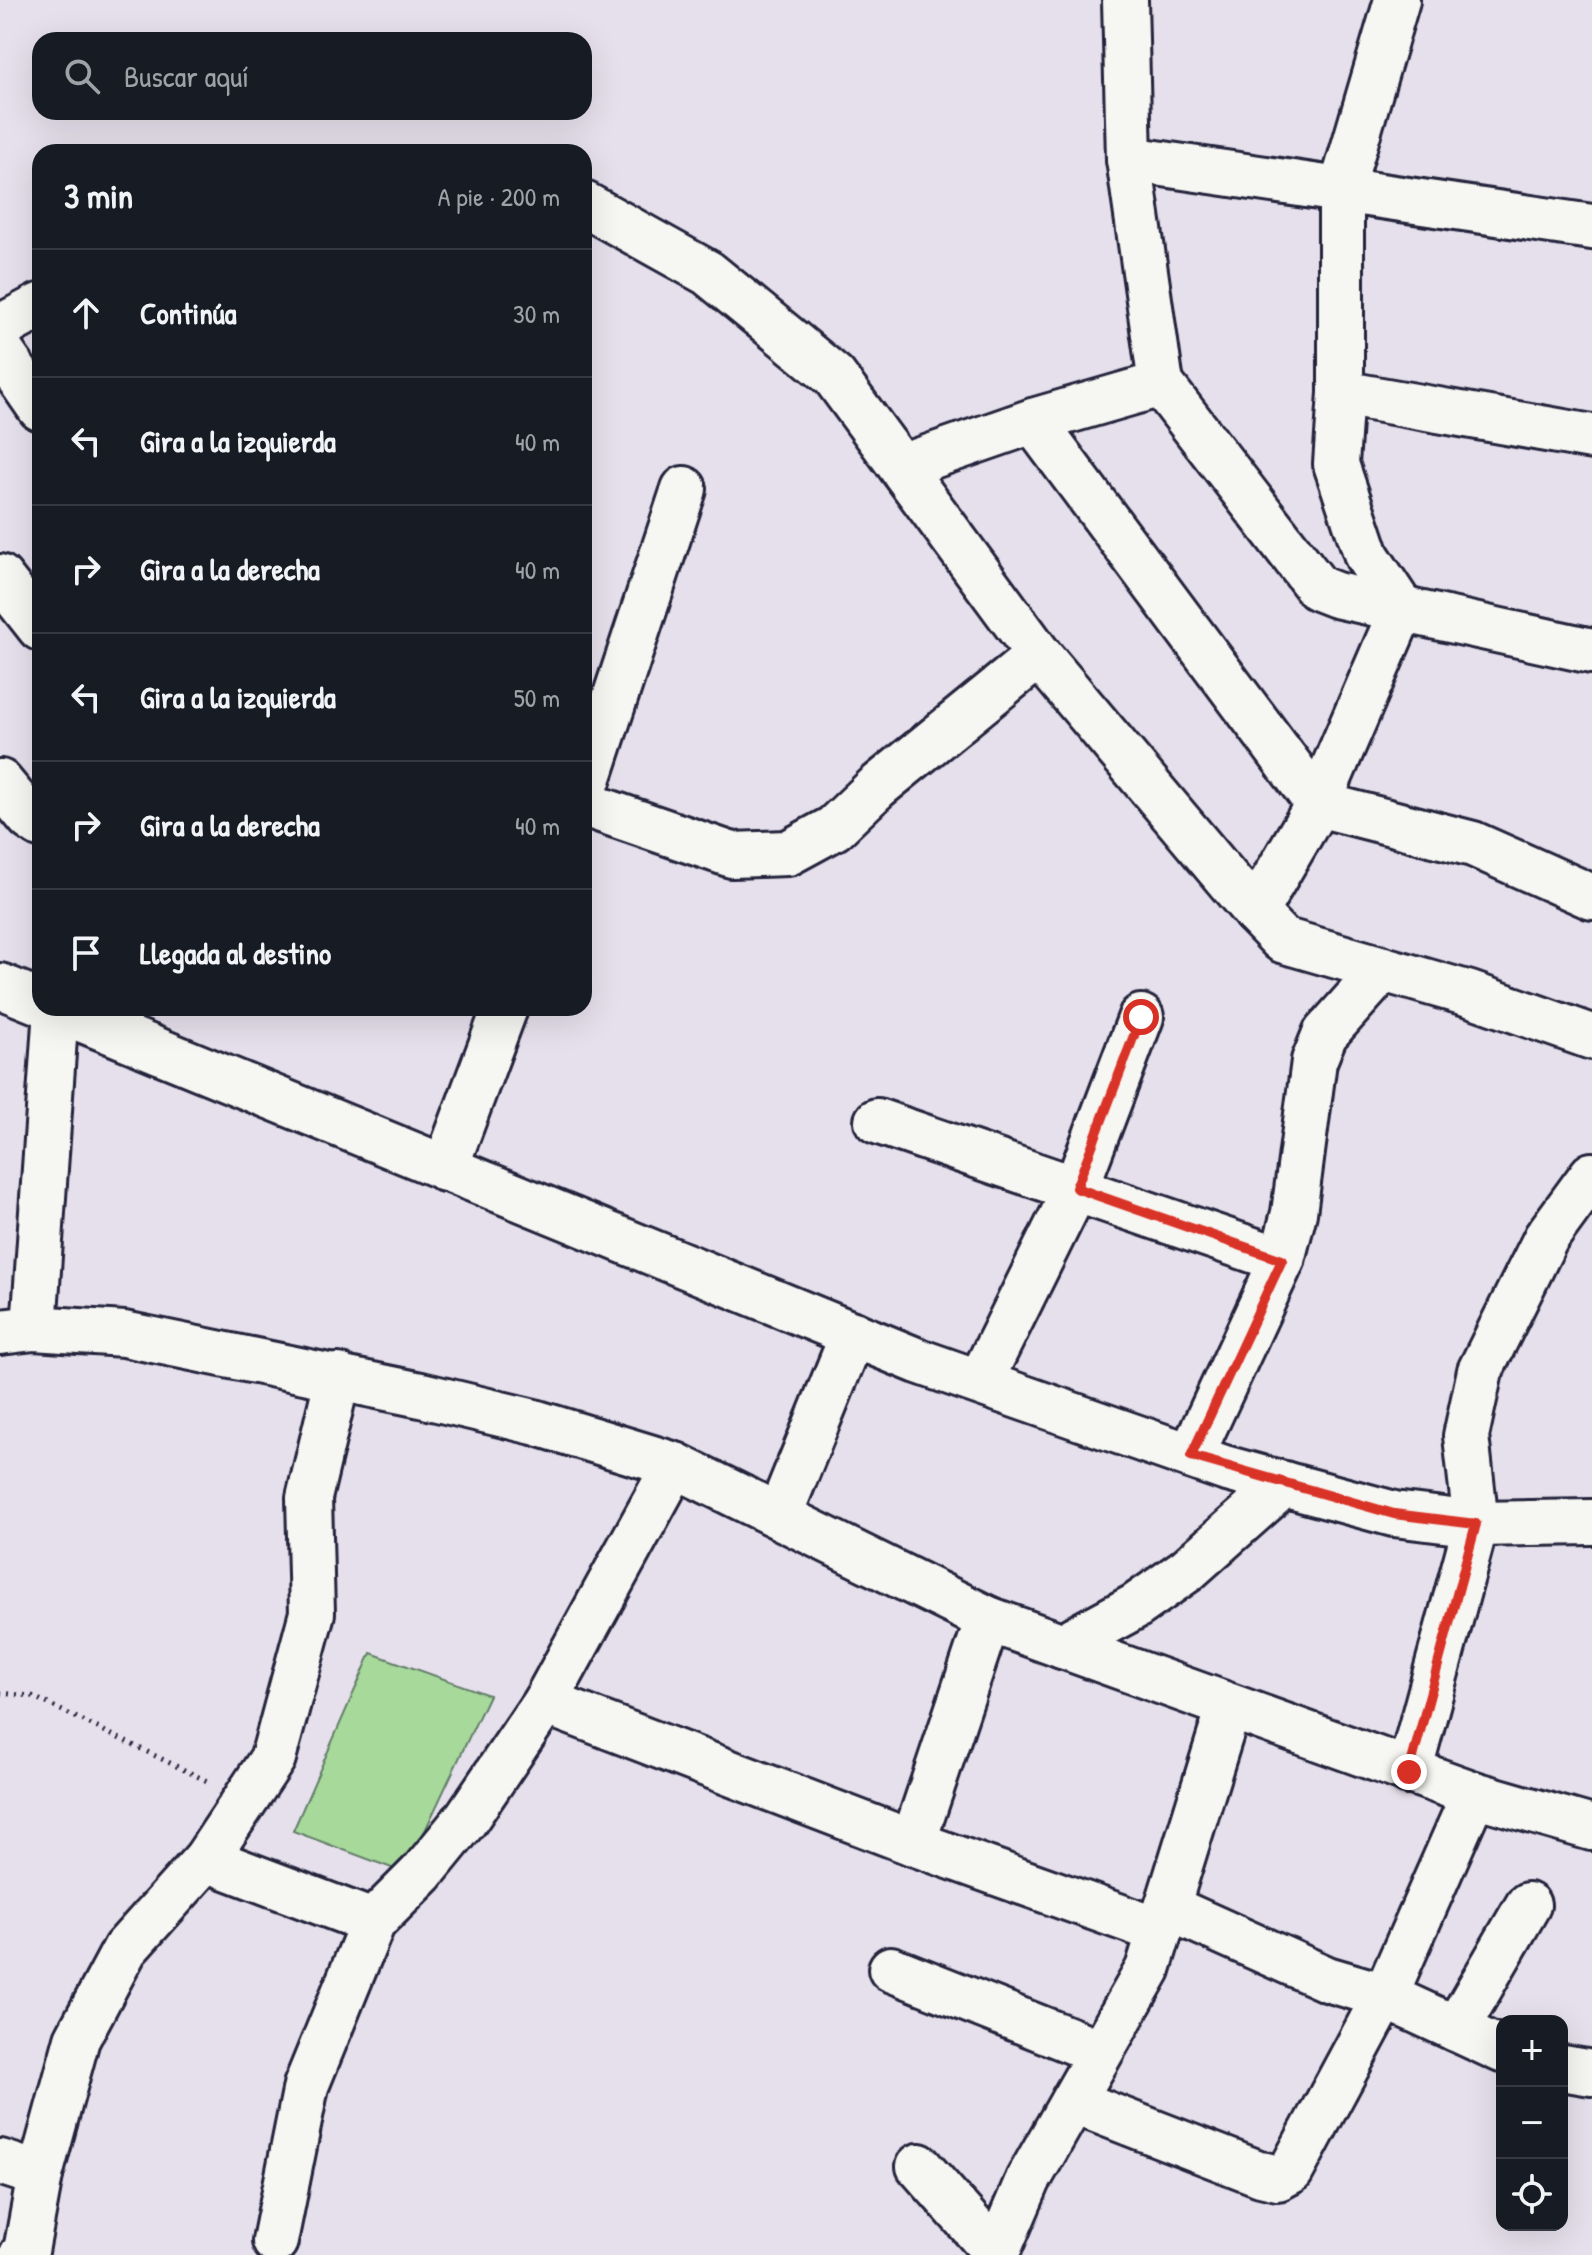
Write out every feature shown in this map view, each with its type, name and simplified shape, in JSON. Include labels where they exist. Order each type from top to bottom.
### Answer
[{"type":"street","points":[[1125,0],[1129,159],[1161,384],[1318,588],[1336,595],[1592,651]]},
{"type":"street","points":[[1397,0],[1341,191],[1341,393],[1336,464],[1367,556],[1402,609]]},
{"type":"street","points":[[1129,159],[1592,227]]},
{"type":"street","points":[[592,208],[708,273],[834,376],[1039,655],[1282,940],[1470,994],[1592,1037]]},
{"type":"street","points":[[0,332],[10,322],[32,310]]},
{"type":"street","points":[[0,350],[32,396]]},
{"type":"street","points":[[901,467],[1033,421],[1161,384]]},
{"type":"street","points":[[1341,393],[1592,437]]},
{"type":"street","points":[[1033,421],[1318,804],[1473,844],[1592,897]]},
{"type":"street","points":[[592,768],[684,489]]},
{"type":"street","points":[[0,577],[32,618]]},
{"type":"street","points":[[1255,912],[1318,804],[1402,609]]},
{"type":"street","points":[[592,807],[732,855],[788,853],[834,828],[877,787],[1039,655]]},
{"type":"street","points":[[0,782],[32,819]]},
{"type":"street","points":[[1191,1456],[1282,1260],[1294,1213],[1314,1061],[1325,1034],[1383,969]]},
{"type":"street","points":[[0,986],[32,999]]},
{"type":"street","points":[[54,1016],[17,1330],[124,1334],[338,1376],[534,1422],[675,1465],[988,1619],[1409,1772],[1592,1828]]},
{"type":"street","points":[[74,1016],[853,1334],[1191,1456],[1394,1514],[1476,1524],[1592,1522]]},
{"type":"street","points":[[445,1169],[502,1016]]},
{"type":"street","points":[[980,1382],[1076,1188],[1141,1017]]},
{"type":"street","points":[[877,1121],[1282,1260]]},
{"type":"street","points":[[1409,1772],[1476,1524],[1466,1436],[1480,1371],[1546,1238],[1592,1175]]},
{"type":"street","points":[[779,1516],[853,1334]]},
{"type":"street","points":[[22,2255],[26,2251],[20,2169],[77,2039],[125,1949],[206,1859],[273,1758],[312,1613],[309,1498],[338,1376]]},
{"type":"street","points":[[275,2241],[306,2086],[373,1922],[422,1873],[466,1819],[545,1702],[675,1465]]},
{"type":"street","points":[[1062,1646],[1136,1606],[1187,1570],[1284,1484]]},
{"type":"street","points":[[913,1843],[988,1619]]},
{"type":"street","points":[[545,1702],[913,1843],[1163,1919],[1327,1979],[1385,1996],[1496,2047]]},
{"type":"street","points":[[919,2166],[996,2254],[1028,2180],[1148,1969],[1229,1707]]},
{"type":"street","points":[[1073,2101],[1261,2174],[1278,2178],[1291,2171],[1385,1996],[1474,1794]]},
{"type":"street","points":[[206,1859],[373,1922]]},
{"type":"street","points":[[1456,2029],[1528,1905]]},
{"type":"street","points":[[891,1969],[1100,2052]]},
{"type":"street","points":[[1568,2069],[1592,2073]]},
{"type":"path","points":[[0,1693],[32,1696],[245,1800]]},
{"type":"green space","points":[[371,1653],[489,1695],[405,1873],[293,1831]]},
{"type":"route","points":[[1141,1017],[1076,1188],[1282,1260],[1191,1456],[1224,1468],[1394,1514],[1476,1524],[1409,1772]]}]
